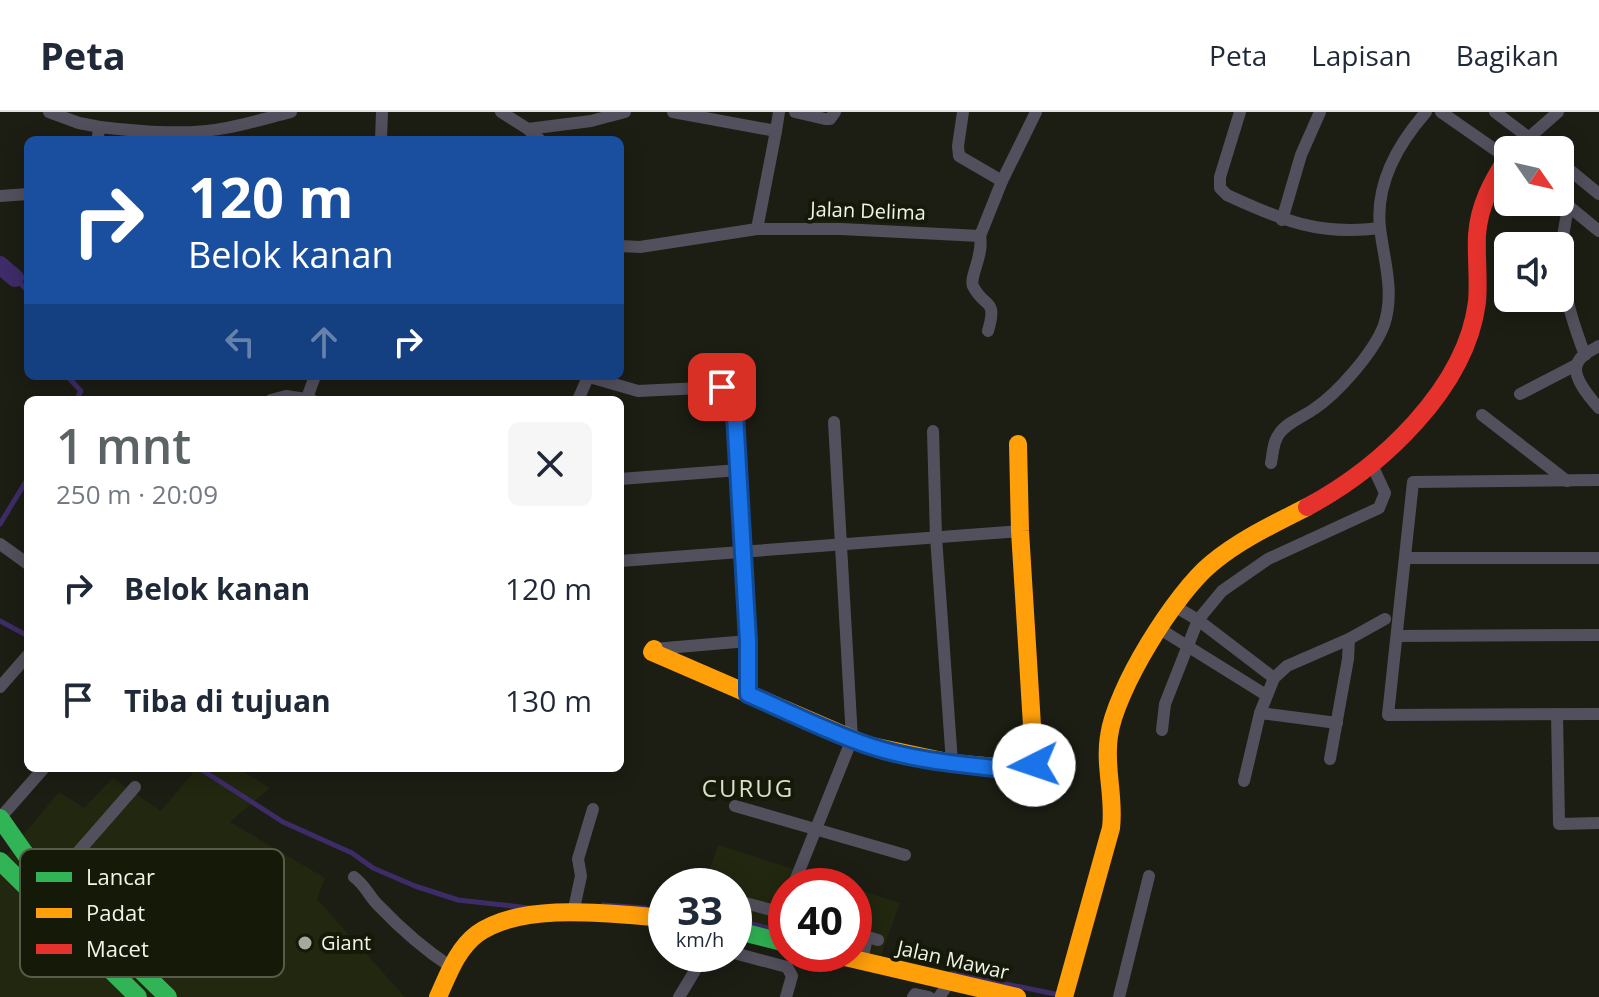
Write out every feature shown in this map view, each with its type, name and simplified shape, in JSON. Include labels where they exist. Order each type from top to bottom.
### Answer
[{"type":"main road","points":[[1064,997],[1093,904],[1114,812],[1108,755],[1109,732],[1117,706],[1160,629],[1200,573],[1265,518],[1325,498],[1373,467],[1421,417],[1450,374],[1466,343],[1477,303],[1477,232],[1481,206],[1494,183]]},
{"type":"main road","points":[[654,649],[651,652],[852,739],[894,752],[952,763],[1030,770],[1034,765],[1018,444]]},
{"type":"main road","points":[[0,818],[22,849]]},
{"type":"main road","points":[[0,861],[20,881]]},
{"type":"main road","points":[[438,997],[451,967],[467,944],[492,925],[507,919],[574,910],[648,916]]},
{"type":"main road","name":"Jalan Mawar","points":[[872,951],[944,990],[1017,997]]},
{"type":"main road","points":[[118,977],[138,997]]},
{"type":"main road","points":[[147,977],[168,997]]},
{"type":"street","points":[[49,112],[98,134],[196,132],[229,128],[291,112]]},
{"type":"street","points":[[381,136],[382,112]]},
{"type":"street","points":[[501,112],[536,136]]},
{"type":"street","points":[[528,129],[591,121],[625,112]]},
{"type":"street","points":[[673,112],[776,131]]},
{"type":"street","points":[[757,229],[779,112]]},
{"type":"street","points":[[795,112],[825,119],[830,119],[835,112]]},
{"type":"street","points":[[963,112],[959,156],[1002,181]]},
{"type":"street","points":[[988,331],[993,315],[990,306],[973,286],[972,278],[982,253],[980,236],[1002,181],[1036,112]]},
{"type":"street","points":[[1240,112],[1220,177],[1220,188],[1227,195],[1282,220],[1353,231],[1380,228]]},
{"type":"street","points":[[1282,220],[1301,155],[1320,112]]},
{"type":"street","points":[[1271,463],[1277,436],[1333,394],[1377,339],[1384,324],[1389,270],[1380,228],[1379,204],[1385,178],[1408,133],[1426,112]]},
{"type":"street","points":[[1441,112],[1494,148]]},
{"type":"street","points":[[1495,112],[1528,136],[1558,112]]},
{"type":"street","points":[[1574,173],[1597,191]]},
{"type":"street","points":[[0,196],[24,194]]},
{"type":"street","points":[[1574,210],[1599,231]]},
{"type":"street","points":[[1564,216],[1563,270],[1580,360],[1576,373],[1599,408]]},
{"type":"street","name":"Jalan Delima","points":[[624,246],[640,247],[757,229],[841,229],[980,236]]},
{"type":"street","points":[[1520,394],[1599,346]]},
{"type":"street","points":[[601,380],[638,391],[716,386],[726,389],[734,397],[748,641],[748,694]]},
{"type":"street","points":[[1482,415],[1567,481]]},
{"type":"street","points":[[800,868],[852,739],[834,422]]},
{"type":"street","points":[[933,431],[936,537],[952,763]]},
{"type":"street","points":[[1162,730],[1165,704],[1198,620],[1222,591],[1268,559],[1379,508],[1385,493],[1373,467]]},
{"type":"street","points":[[624,479],[739,470]]},
{"type":"street","points":[[1599,480],[1413,482],[1388,715],[1599,714]]},
{"type":"street","points":[[624,561],[1020,531]]},
{"type":"street","points":[[1,544],[24,561]]},
{"type":"street","points":[[1405,558],[1599,558]]},
{"type":"street","points":[[1176,607],[1274,678]]},
{"type":"street","points":[[1244,781],[1260,713],[1274,678],[1287,666],[1349,639],[1385,619]]},
{"type":"street","points":[[1160,629],[1266,695]]},
{"type":"street","points":[[1397,636],[1599,635]]},
{"type":"street","points":[[1330,759],[1349,639]]},
{"type":"street","points":[[654,649],[748,641]]},
{"type":"street","points":[[0,687],[24,660]]},
{"type":"street","points":[[1260,713],[1337,723]]},
{"type":"street","points":[[1557,714],[1559,824],[1599,823]]},
{"type":"street","points":[[0,818],[40,772]]},
{"type":"street","points":[[81,849],[135,787]]},
{"type":"street","points":[[735,806],[905,855]]},
{"type":"street","points":[[574,910],[581,876],[578,859],[593,809]]},
{"type":"street","points":[[1119,997],[1149,876]]},
{"type":"street","points":[[354,877],[367,887],[380,908],[434,956],[451,967]]},
{"type":"street","points":[[752,958],[787,967],[792,976],[786,997]]},
{"type":"street","points":[[679,997],[694,972]]},
{"type":"street","points":[[913,997],[915,994],[929,997]]},
{"type":"shaded area","points":[[194,772],[244,772],[270,788],[230,822],[276,849],[20,849],[20,977],[284,977],[284,854],[325,878],[317,899],[405,997],[0,997],[0,863],[59,792],[84,808],[113,778],[161,811]]},
{"type":"shaded area","points":[[718,845],[790,868],[768,868],[768,930],[752,926],[752,868],[710,868]]},
{"type":"shaded area","points":[[872,894],[900,903],[878,963],[872,961]]},
{"type":"waterway","points":[[0,265],[15,278]]},
{"type":"waterway","points":[[15,278],[24,287]]},
{"type":"waterway","points":[[71,380],[81,391],[78,396]]},
{"type":"waterway","points":[[0,524],[24,485]]},
{"type":"waterway","points":[[0,621],[24,634]]},
{"type":"waterway","points":[[205,772],[283,822],[415,886],[458,900],[529,908]]},
{"type":"waterway","points":[[603,905],[645,908]]},
{"type":"waterway","points":[[752,924],[768,928]]},
{"type":"waterway","points":[[952,973],[1060,995]]},
{"type":"traffic: fast","points":[[0,818],[22,849]]},
{"type":"traffic: fast","points":[[0,861],[20,881]]},
{"type":"traffic: fast","points":[[752,934],[768,938]]},
{"type":"traffic: fast","points":[[118,977],[138,997]]},
{"type":"traffic: fast","points":[[148,977],[168,997]]},
{"type":"traffic: slow","points":[[654,649],[652,652],[867,745],[952,763],[1030,770],[1034,758],[1020,531],[1018,444]]},
{"type":"traffic: slow","points":[[1064,997],[1111,828],[1109,736],[1122,694],[1134,669],[1165,619],[1197,577],[1246,539],[1307,507]]},
{"type":"traffic: slow","points":[[438,997],[464,947],[477,934],[496,924],[543,913],[648,917]]},
{"type":"traffic: slow","points":[[872,963],[1017,997]]},
{"type":"traffic: jam","points":[[1307,507],[1335,491],[1390,448],[1438,395],[1456,365],[1470,334],[1477,302],[1477,235],[1483,204],[1494,182]]},
{"type":"place","name":"Giant","points":[[305,943]]},
{"type":"district","name":"CURUG","points":[[748,789]]},
{"type":"route","points":[[722,387],[734,397],[748,641],[748,694],[867,745],[894,752],[952,763],[1024,771],[1034,765]]}]
